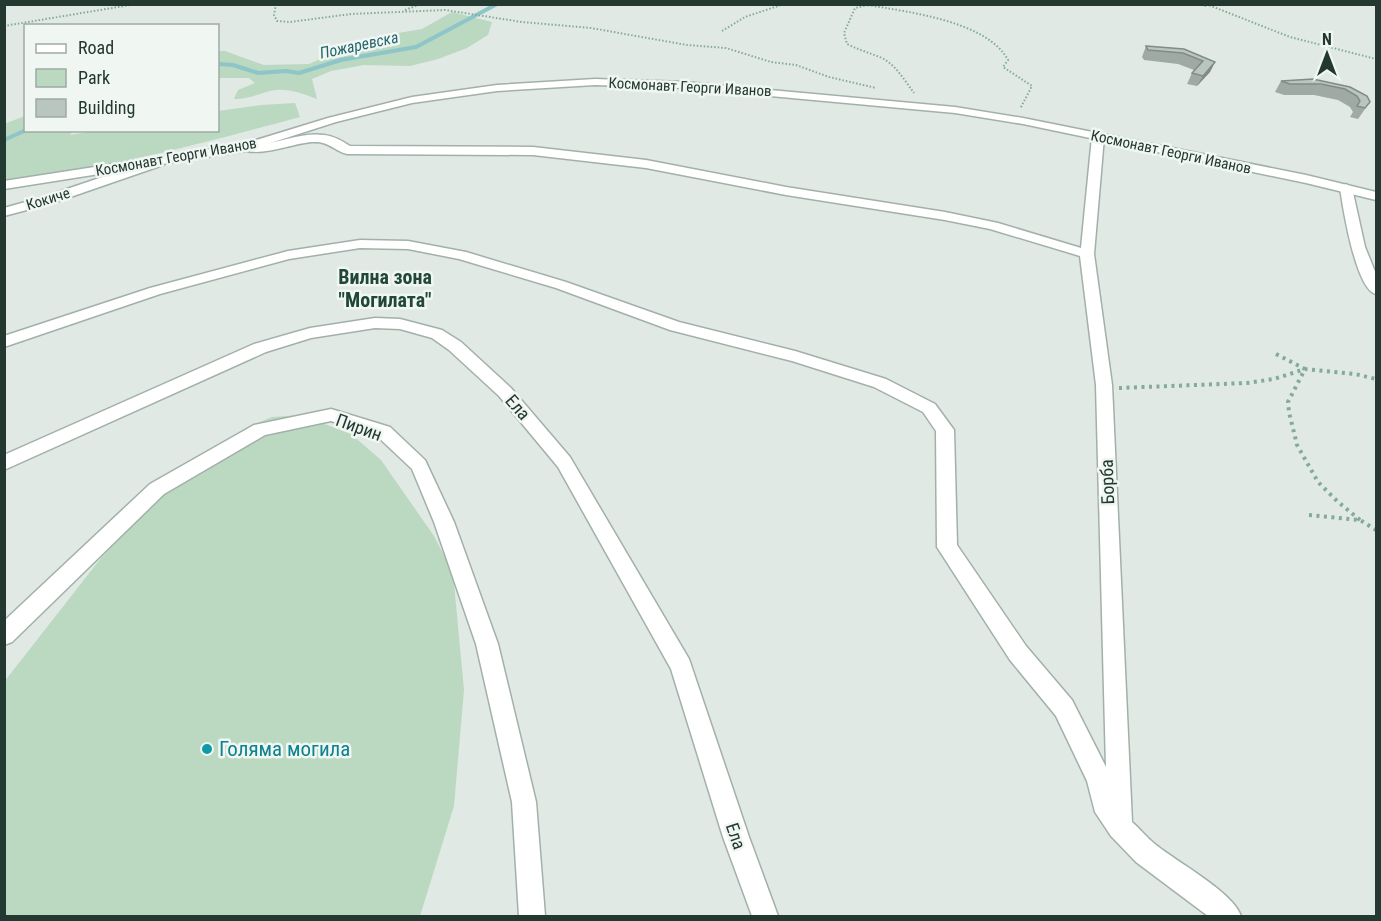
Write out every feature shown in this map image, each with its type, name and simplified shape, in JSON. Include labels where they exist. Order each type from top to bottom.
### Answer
[{"type":"street","name":"Космонавт Георги Иванов","points":[[4,185],[245,147],[332,120],[412,100],[497,88],[595,82],[684,85],[955,110],[1023,121],[1377,196]]},
{"type":"street","points":[[245,147],[257,149],[305,138],[328,137],[347,150],[533,151],[646,164],[786,191],[945,216],[993,226],[1087,254]]},
{"type":"street","name":"Борба","points":[[1098,137],[1087,254],[1104,385],[1120,827]]},
{"type":"street","name":"Кокиче","points":[[4,212],[48,200],[159,162]]},
{"type":"street","points":[[1346,188],[1358,247],[1377,290]]},
{"type":"street","points":[[4,342],[155,291],[288,255],[360,244],[408,245],[461,255],[561,285],[675,326],[795,357],[880,383],[929,408],[945,430],[947,547],[1018,653],[1064,708],[1099,779],[1104,802],[1120,827],[1144,853],[1192,886],[1228,916]]},
{"type":"street","name":"Ела","points":[[4,463],[260,348],[320,331],[375,323],[400,324],[437,334],[455,346],[504,392],[564,462],[681,666],[736,837],[765,916]]},
{"type":"street","name":"Пирин","points":[[4,635],[157,489],[260,430],[331,415],[384,432],[419,465],[444,522],[487,644],[524,802],[532,916]]},
{"type":"path","points":[[4,26],[92,9],[136,4]]},
{"type":"path","points":[[276,4],[274,15],[277,21],[351,14],[445,10],[522,22],[591,28],[687,45],[726,48],[771,62],[796,65],[882,89]]},
{"type":"path","points":[[398,12],[421,4]]},
{"type":"path","points":[[722,31],[745,17],[784,4]]},
{"type":"path","points":[[1141,5],[1154,4]]},
{"type":"path","points":[[1198,4],[1290,37],[1377,59]]},
{"type":"path","points":[[906,94],[917,96],[897,70],[884,59],[864,54],[847,44],[844,33],[855,8],[867,5],[919,15],[990,40],[1001,48],[1008,60],[1003,67],[1032,86],[1020,108],[1023,121]]},
{"type":"path","points":[[1012,105],[1020,108]]},
{"type":"path","points":[[1276,354],[1305,369],[1355,374],[1377,379]]},
{"type":"path","points":[[1104,385],[1129,389],[1247,383],[1274,379],[1305,369]]},
{"type":"path","points":[[1305,369],[1293,390],[1288,406],[1296,442],[1313,479],[1335,502],[1377,530]]},
{"type":"path","points":[[1309,515],[1360,520]]},
{"type":"green space","points":[[452,12],[492,22],[488,35],[467,48],[438,59],[410,66],[364,65],[331,71],[312,79],[317,99],[297,92],[281,90],[234,99],[238,90],[255,83],[249,78],[219,78],[219,51],[264,65],[309,64],[369,38],[422,29]]},
{"type":"green space","points":[[295,103],[300,117],[117,163],[5,180],[4,124],[24,116],[24,132],[72,132],[70,135],[88,132],[219,132],[219,111]]},
{"type":"green space","points":[[301,415],[351,434],[381,460],[434,536],[453,573],[464,690],[454,806],[420,916],[5,916],[4,682],[101,558],[157,500],[246,428],[272,417]]},
{"type":"building","points":[[1146,46],[1184,49],[1215,62],[1203,76],[1192,73],[1203,61],[1183,53],[1148,50]]},
{"type":"building","points":[[1313,79],[1350,87],[1367,96],[1370,102],[1365,108],[1357,106],[1360,101],[1357,96],[1345,89],[1321,84],[1290,84],[1281,81]]},
{"type":"waterway","name":"Пожаревска","points":[[219,64],[233,65],[258,73],[286,71],[299,73],[341,60],[416,47],[497,4]]},
{"type":"waterway","name":"Пожаревска","points":[[4,140],[24,131]]},
{"type":"place","name":"Голяма могила","points":[[207,749]]},
{"type":"district","name":"Вилна зона \"Могилата\"","points":[[385,288]]}]
